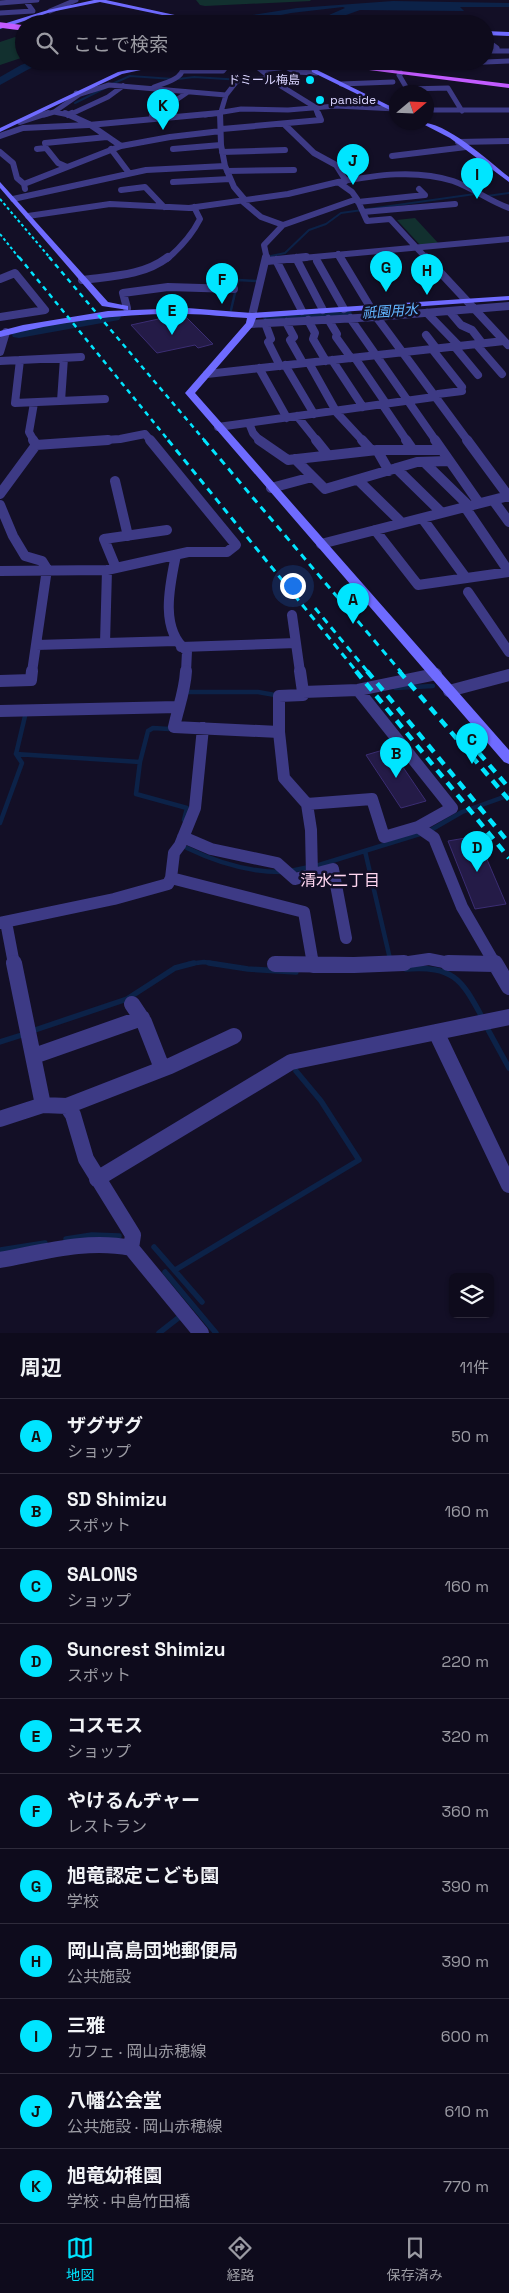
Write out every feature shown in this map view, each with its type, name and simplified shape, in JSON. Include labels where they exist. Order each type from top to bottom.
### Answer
[{"type":"main road","points":[[0,25],[15,26]]},
{"type":"main road","points":[[379,70],[509,85]]},
{"type":"main road","points":[[420,70],[509,85]]},
{"type":"street","points":[[0,13],[33,11],[25,0]]},
{"type":"street","points":[[0,3],[37,0]]},
{"type":"street","points":[[38,15],[76,0]]},
{"type":"street","points":[[50,11],[102,1],[170,15]]},
{"type":"street","points":[[11,2],[17,12]]},
{"type":"street","points":[[0,25],[15,22]]},
{"type":"street","points":[[494,33],[508,34]]},
{"type":"street","points":[[494,50],[509,51]]},
{"type":"street","points":[[494,62],[509,61]]},
{"type":"street","points":[[0,130],[120,73],[135,70]]},
{"type":"street","points":[[152,88],[180,78],[184,71],[223,70]]},
{"type":"street","points":[[57,149],[118,144],[222,130],[321,120],[315,108],[261,70]]},
{"type":"street","points":[[294,70],[300,73],[317,73],[389,106]]},
{"type":"street","points":[[401,73],[399,75],[405,85]]},
{"type":"street","points":[[204,78],[212,78]]},
{"type":"street","points":[[228,78],[240,80],[271,78]]},
{"type":"street","points":[[240,80],[237,81],[226,95],[219,113],[226,168],[234,187],[244,200],[261,217],[283,225]]},
{"type":"street","points":[[341,84],[393,82]]},
{"type":"street","points":[[17,123],[54,112],[78,94],[104,86],[152,88],[226,95]]},
{"type":"street","points":[[68,115],[108,97],[123,86]]},
{"type":"street","points":[[434,89],[448,88],[462,111]]},
{"type":"street","points":[[148,118],[188,92]]},
{"type":"street","points":[[0,136],[23,128],[89,125],[148,118],[219,113],[241,109],[389,109]]},
{"type":"street","points":[[434,110],[509,110]]},
{"type":"street","points":[[54,112],[68,115],[89,125],[118,144]]},
{"type":"street","points":[[285,125],[316,154],[329,159],[342,170],[346,181]]},
{"type":"street","points":[[434,129],[458,142],[509,180]]},
{"type":"street","points":[[45,143],[107,137]]},
{"type":"street","points":[[458,142],[509,141]]},
{"type":"street","points":[[24,184],[111,149],[118,144]]},
{"type":"street","points":[[37,149],[46,148],[58,164],[67,167]]},
{"type":"street","points":[[392,156],[466,148]]},
{"type":"street","points":[[111,149],[129,173]]},
{"type":"street","points":[[173,149],[285,150]]},
{"type":"street","points":[[0,152],[13,163],[17,178],[24,184],[26,195]]},
{"type":"street","points":[[13,199],[129,173],[166,168],[294,170]]},
{"type":"street","points":[[28,216],[110,204],[194,207],[288,194],[338,182],[409,173],[453,181],[497,204],[509,208]]},
{"type":"street","points":[[173,182],[230,179]]},
{"type":"street","points":[[338,182],[352,192],[367,221],[390,219],[474,306],[506,343]]},
{"type":"street","points":[[0,184],[82,280],[105,304],[149,313]]},
{"type":"street","points":[[121,190],[145,186],[164,207]]},
{"type":"street","points":[[419,189],[425,195],[360,206],[283,225],[264,245],[267,261],[251,320],[190,393],[509,759]]},
{"type":"street","points":[[360,206],[455,204]]},
{"type":"street","points":[[82,280],[130,273],[157,266],[194,233],[200,216],[194,207]]},
{"type":"street","points":[[267,261],[509,240]]},
{"type":"street","points":[[321,544],[509,496],[434,397],[374,313],[338,254]]},
{"type":"street","points":[[296,258],[324,310]]},
{"type":"street","points":[[276,260],[302,311]]},
{"type":"street","points":[[317,261],[344,310]]},
{"type":"street","points":[[0,279],[15,273],[45,310],[1,316]]},
{"type":"street","points":[[127,308],[123,294],[168,287],[234,289]]},
{"type":"street","points":[[251,320],[302,311],[324,310],[374,313],[450,312],[509,298]]},
{"type":"street","points":[[0,352],[3,333],[108,314],[198,312],[265,323],[350,318],[374,313],[474,306],[509,306]]},
{"type":"street","points":[[450,312],[461,325],[472,330],[479,344],[502,374]]},
{"type":"street","points":[[427,313],[440,329],[448,332],[478,376]]},
{"type":"street","points":[[350,318],[374,356],[448,460],[509,572],[418,584],[375,530]]},
{"type":"street","points":[[328,319],[337,334],[336,337],[385,402],[382,404]]},
{"type":"street","points":[[308,320],[315,333],[313,340],[364,407]]},
{"type":"street","points":[[286,322],[294,336],[290,340],[336,411],[393,470],[442,513]]},
{"type":"street","points":[[265,323],[272,339],[268,342],[314,414]]},
{"type":"street","points":[[218,427],[434,397],[438,394],[462,389],[426,335]]},
{"type":"street","points":[[207,374],[456,346],[506,343]]},
{"type":"street","points":[[0,361],[81,357]]},
{"type":"street","points":[[61,401],[64,358]]},
{"type":"street","points":[[20,360],[15,403],[105,399]]},
{"type":"street","points":[[259,368],[292,417],[328,455]]},
{"type":"street","points":[[34,403],[29,432],[36,445]]},
{"type":"street","points":[[382,404],[413,450]]},
{"type":"street","points":[[249,423],[253,433],[262,444],[288,460],[374,450],[441,450]]},
{"type":"street","points":[[0,494],[36,445],[120,439],[145,434],[236,545],[227,552],[188,552],[112,569],[0,571]]},
{"type":"street","points":[[294,459],[325,489],[417,462],[425,463],[448,460]]},
{"type":"street","points":[[425,463],[471,505]]},
{"type":"street","points":[[272,488],[312,477]]},
{"type":"street","points":[[358,480],[402,523]]},
{"type":"street","points":[[115,481],[128,536]]},
{"type":"street","points":[[493,500],[509,522]]},
{"type":"street","points":[[0,505],[13,536],[25,556],[42,561],[47,569],[31,680],[0,681]]},
{"type":"street","points":[[422,518],[466,578]]},
{"type":"street","points":[[105,643],[112,569],[104,540],[168,530]]},
{"type":"street","points":[[176,555],[169,585],[171,618],[179,644],[187,651],[185,690],[178,707],[174,727],[279,732]]},
{"type":"street","points":[[468,592],[509,652]]},
{"type":"street","points":[[292,615],[303,692]]},
{"type":"street","points":[[36,645],[296,643]]},
{"type":"street","points":[[312,870],[311,830],[307,804],[284,778],[279,732],[279,696],[303,695],[303,692],[358,690],[436,674]]},
{"type":"street","points":[[449,691],[509,675]]},
{"type":"street","points":[[307,804],[372,798],[384,837],[423,830],[452,808],[358,690]]},
{"type":"street","points":[[0,711],[178,707]]},
{"type":"street","points":[[43,1105],[29,1032],[3,922],[168,884],[171,878],[174,853],[183,837],[194,808],[203,728]]},
{"type":"street","points":[[423,830],[434,838],[462,906],[509,987]]},
{"type":"street","points":[[183,837],[211,850],[277,863],[295,879],[312,870],[333,869],[346,938]]},
{"type":"street","points":[[171,878],[304,912],[313,965]]},
{"type":"street","points":[[275,964],[392,964],[429,959],[454,964],[495,964]]},
{"type":"street","points":[[132,1004],[142,1018],[162,1068]]},
{"type":"street","points":[[97,1179],[290,1062],[509,1017]]},
{"type":"street","points":[[34,1056],[142,1018]]},
{"type":"street","points":[[436,1032],[509,1185]]},
{"type":"street","points":[[0,1119],[43,1105],[67,1106],[162,1068],[234,1036]]},
{"type":"street","points":[[67,1106],[72,1114],[86,1159],[133,1235],[132,1248]]},
{"type":"street","points":[[0,1260],[82,1246],[119,1245],[132,1248],[201,1333]]},
{"type":"green space","points":[[196,0],[311,1],[205,6],[200,5]]},
{"type":"green space","points":[[15,37],[15,60],[0,65],[0,42]]},
{"type":"green space","points":[[415,218],[439,244],[421,246],[397,220]]},
{"type":"water","points":[[393,1],[509,3],[509,7],[460,7],[464,11],[360,10],[346,15],[329,15],[345,8],[343,7],[281,15],[252,15],[297,8]]},
{"type":"building","points":[[186,317],[213,344],[198,348],[195,345],[157,353],[131,325],[163,318]]},
{"type":"building","points":[[390,748],[426,801],[401,808],[366,755]]},
{"type":"building","points":[[477,836],[506,904],[475,909],[448,841]]},
{"type":"waterway","points":[[0,82],[20,70]]},
{"type":"waterway","points":[[112,84],[130,76],[173,79]]},
{"type":"waterway","points":[[178,79],[194,77],[242,80]]},
{"type":"waterway","points":[[276,79],[291,77]]},
{"type":"waterway","points":[[75,103],[105,88]]},
{"type":"waterway","points":[[487,196],[509,193]]},
{"type":"waterway","points":[[271,256],[285,253],[309,230],[326,224],[341,213],[475,194]]},
{"type":"waterway","points":[[231,310],[238,280],[256,281]]},
{"type":"waterway","name":"祇園用水","points":[[271,318],[345,315]]},
{"type":"waterway","name":"祇園用水","points":[[19,333],[113,317]]},
{"type":"waterway","points":[[395,688],[433,686]]},
{"type":"waterway","points":[[188,692],[258,692],[275,695]]},
{"type":"waterway","points":[[16,754],[26,712]]},
{"type":"waterway","points":[[140,762],[148,731],[153,728],[169,729],[170,727]]},
{"type":"waterway","points":[[0,823],[22,763],[16,754]]},
{"type":"waterway","points":[[16,754],[140,762]]},
{"type":"waterway","points":[[140,762],[136,794],[187,808],[184,820]]},
{"type":"waterway","points":[[429,831],[462,812],[509,795]]},
{"type":"waterway","points":[[290,871],[319,865],[423,833]]},
{"type":"waterway","points":[[187,848],[209,858],[233,865],[269,872],[281,872]]},
{"type":"waterway","points":[[365,851],[390,959]]},
{"type":"waterway","points":[[192,963],[204,962],[217,964]]},
{"type":"waterway","points":[[32,1031],[127,999],[175,968],[192,963]]},
{"type":"waterway","points":[[188,964],[192,963]]},
{"type":"waterway","points":[[209,963],[248,969],[296,972]]},
{"type":"waterway","points":[[406,969],[435,970],[454,977],[468,993],[482,1017]]},
{"type":"waterway","points":[[486,1026],[509,1068]]},
{"type":"waterway","points":[[0,1042],[25,1034]]},
{"type":"waterway","points":[[175,1270],[359,1160],[321,1101],[296,1071]]},
{"type":"waterway","points":[[66,1239],[92,1235],[119,1236]]},
{"type":"waterway","points":[[0,1250],[45,1243]]},
{"type":"waterway","points":[[154,1247],[202,1302]]},
{"type":"waterway","points":[[165,1272],[216,1333]]},
{"type":"waterway","points":[[159,1333],[182,1315]]},
{"type":"railway","points":[[0,199],[51,259]]},
{"type":"railway","points":[[0,234],[20,259]]},
{"type":"railway","points":[[19,257],[169,441]]},
{"type":"railway","points":[[49,257],[205,441]]},
{"type":"railway","points":[[168,440],[357,672]]},
{"type":"railway","points":[[204,440],[401,672]]},
{"type":"railway","points":[[315,608],[368,672]]},
{"type":"railway","points":[[356,671],[509,858]]},
{"type":"railway","points":[[367,671],[509,843]]},
{"type":"railway","points":[[399,671],[509,800]]},
{"type":"railway","points":[[479,753],[509,788]]},
{"type":"place","name":"ドミール梅島","points":[[310,80]]},
{"type":"place","name":"panside","points":[[320,100]]},
{"type":"place","name":"旭竜幼稚園","points":[[163,130]]},
{"type":"place","name":"八幡公会堂","points":[[353,185]]},
{"type":"place","name":"三雅","points":[[477,199]]},
{"type":"place","name":"旭竜認定こども園","points":[[386,292]]},
{"type":"place","name":"岡山高島団地郵便局","points":[[427,295]]},
{"type":"place","name":"やけるんヂャー","points":[[222,304]]},
{"type":"place","name":"コスモス","points":[[172,335]]},
{"type":"place","name":"ザグザグ","points":[[353,624]]},
{"type":"place","name":"SALONS","points":[[472,764]]},
{"type":"place","name":"SD Shimizu","points":[[396,778]]},
{"type":"place","name":"Suncrest Shimizu","points":[[477,872]]},
{"type":"district","name":"清水二丁目","points":[[340,880]]}]
